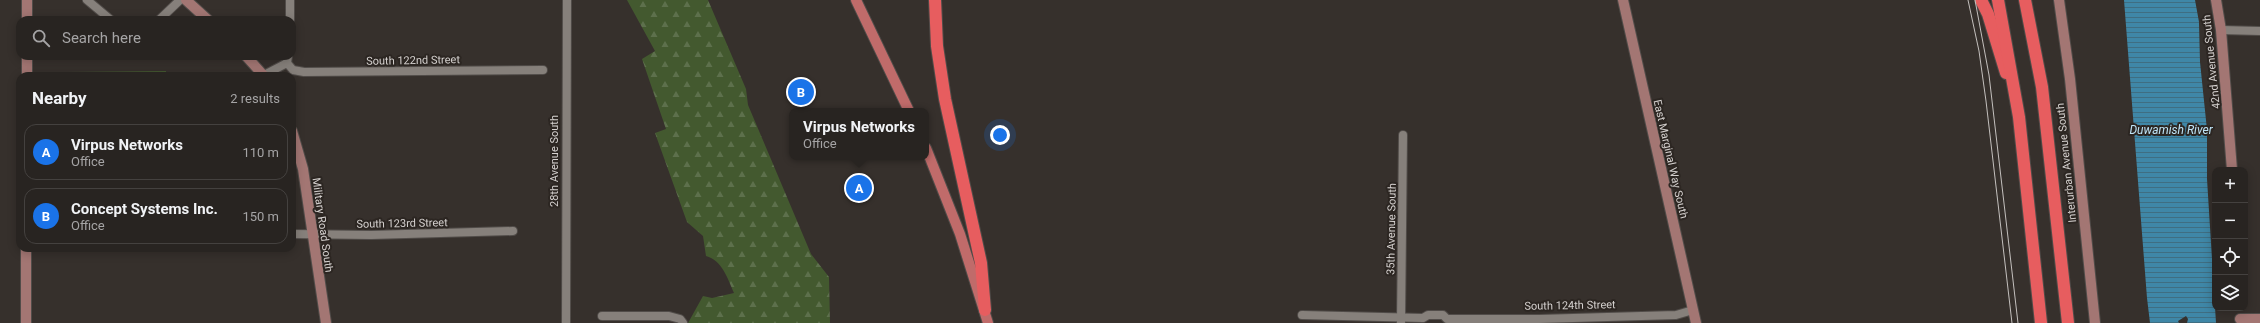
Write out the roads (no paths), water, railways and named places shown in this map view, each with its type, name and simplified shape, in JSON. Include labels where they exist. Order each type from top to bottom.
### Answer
[{"type":"highway","points":[[935,0],[938,46],[945,98],[981,263],[985,310]]},
{"type":"highway","points":[[1981,0],[1988,14],[2019,117]]},
{"type":"highway","points":[[1998,0],[2019,117],[2041,323]]},
{"type":"highway","points":[[2025,0],[2042,87],[2068,323]]},
{"type":"main road","points":[[856,0],[908,108]]},
{"type":"main road","points":[[929,156],[960,234],[988,323]]},
{"type":"street","points":[[27,0],[27,16]]},
{"type":"street","points":[[87,0],[106,16]]},
{"type":"street","points":[[163,16],[180,0]]},
{"type":"street","points":[[186,0],[204,16]]},
{"type":"street","points":[[290,0],[290,16]]},
{"type":"street","name":"28th Avenue South","points":[[566,323],[567,0]]},
{"type":"street","name":"East Marginal Way South","points":[[1624,0],[1696,323]]},
{"type":"street","name":"Interurban Avenue South","points":[[2059,0],[2070,79],[2095,323]]},
{"type":"street","name":"42nd Avenue South","points":[[2216,0],[2221,30],[2232,167]]},
{"type":"street","points":[[2221,30],[2260,31]]},
{"type":"street","points":[[27,60],[27,72]]},
{"type":"street","points":[[250,60],[260,72]]},
{"type":"street","points":[[270,72],[288,60]]},
{"type":"street","name":"South 122nd Street","points":[[288,60],[293,70],[304,72],[543,70]]},
{"type":"street","name":"35th Avenue South","points":[[1401,320],[1403,135]]},
{"type":"street","name":"Military Road South","points":[[296,145],[303,169],[326,323]]},
{"type":"street","name":"South 123rd Street","points":[[296,234],[364,235],[513,231]]},
{"type":"street","points":[[26,252],[26,323]]},
{"type":"street","name":"South 124th Street","points":[[1302,315],[1425,321],[1428,315],[1443,315],[1445,321],[1672,315],[1693,310]]},
{"type":"street","points":[[602,316],[669,316],[680,319],[683,323]]},
{"type":"street","points":[[2240,321],[2260,319]]},
{"type":"water","name":"Duwamish River","points":[[2124,0],[2195,0],[2199,22],[2200,62],[2207,130],[2207,179],[2212,259],[2212,311],[2215,311],[2216,323],[2187,323],[2188,319],[2186,316],[2178,321],[2179,323],[2150,323]]},
{"type":"tram line","points":[[1968,0],[1979,51],[1986,101],[2012,323]]},
{"type":"tram line","points":[[1975,0],[1989,75],[2018,323]]},
{"type":"place","name":"Concept Systems Inc.","points":[[801,92]]},
{"type":"place","name":"Virpus Networks","points":[[859,188]]}]
